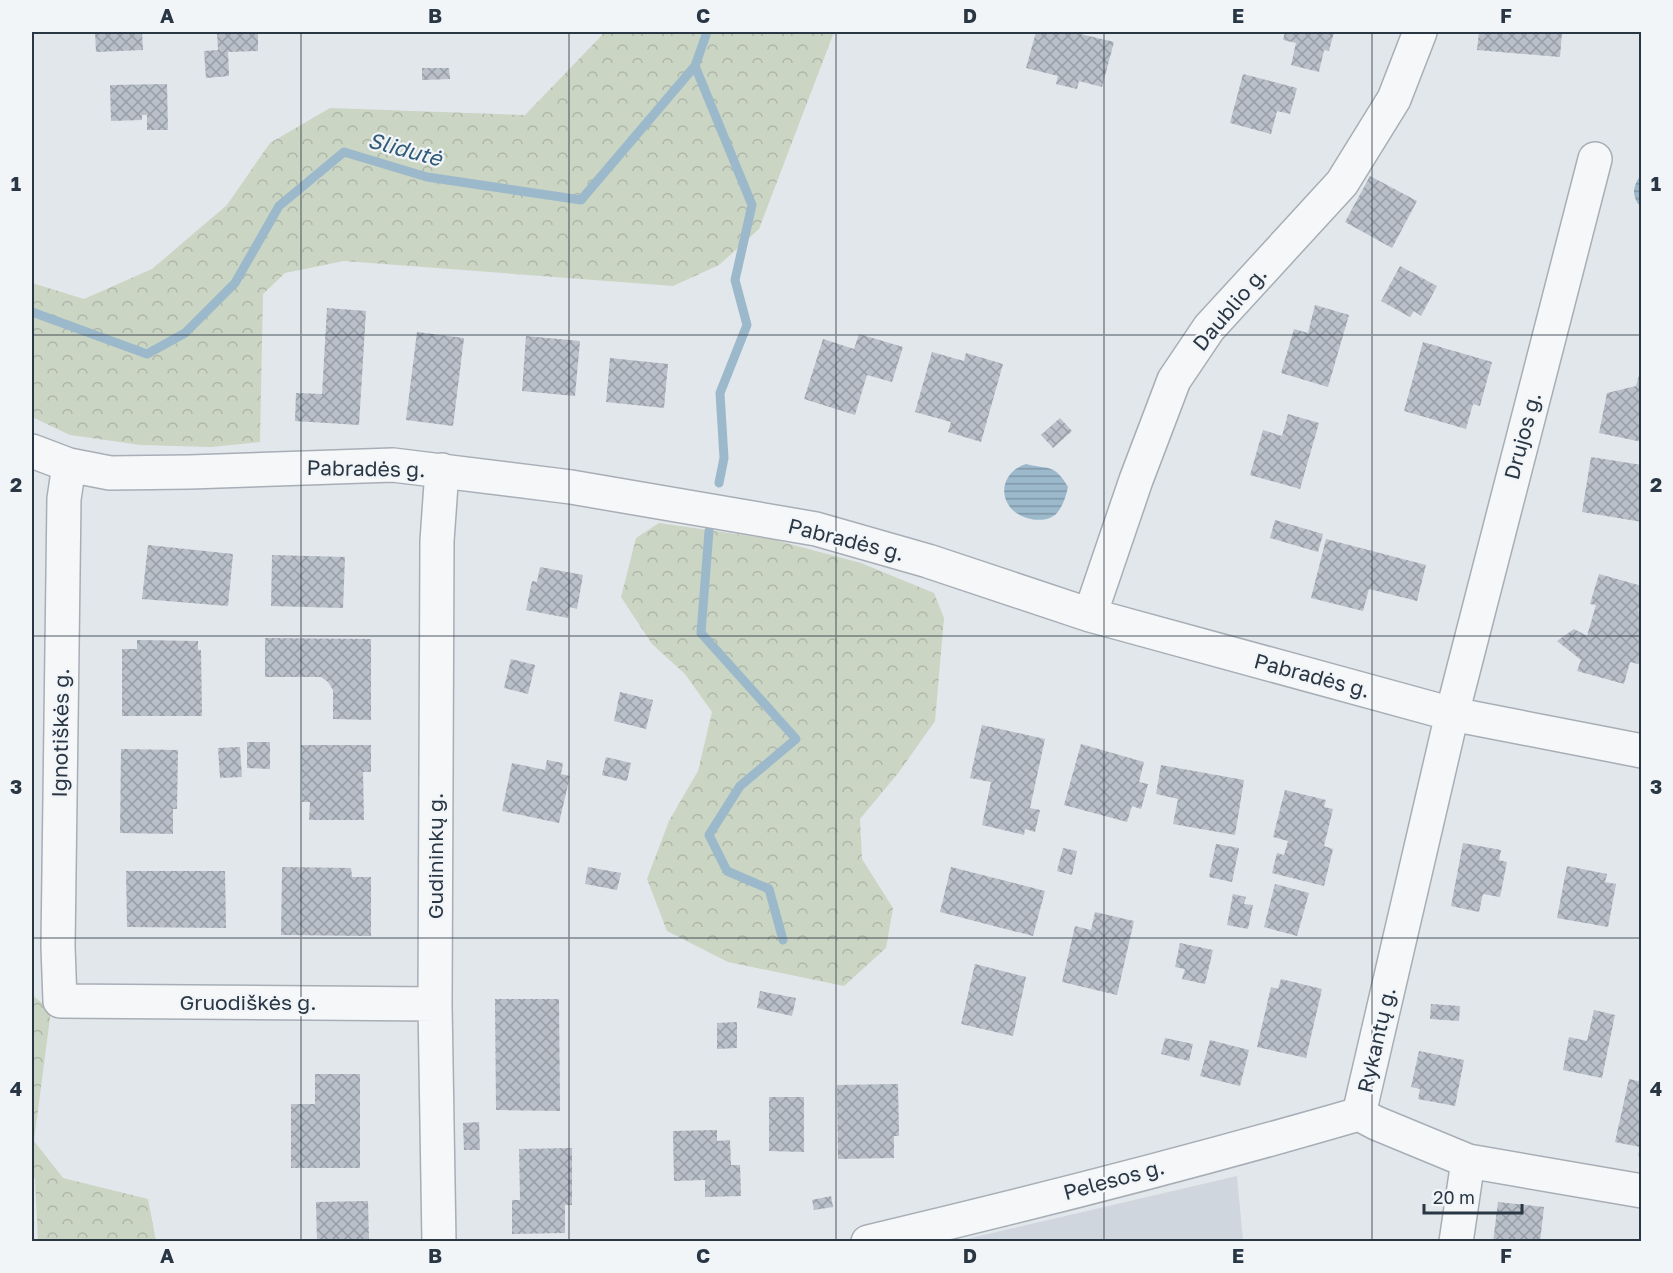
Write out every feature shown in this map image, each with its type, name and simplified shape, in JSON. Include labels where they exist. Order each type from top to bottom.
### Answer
[{"type":"street","name":"Daublio g.","points":[[1090,615],[1136,480],[1174,380],[1209,328],[1342,183],[1394,99],[1420,32]]},
{"type":"street","name":"Drujos g.","points":[[1452,714],[1595,159]]},
{"type":"street","name":"Pabradės g.","points":[[32,451],[69,465],[110,472],[190,472],[383,465],[442,470],[571,487],[816,529],[928,561],[1090,615],[1452,714],[1641,751]]},
{"type":"street","name":"Ignotiškės g.","points":[[60,1000],[58,947],[64,499],[69,465]]},
{"type":"street","name":"Gudininkų g.","points":[[439,1242],[435,1004],[437,542],[442,470]]},
{"type":"street","name":"Rykantų g.","points":[[1452,714],[1359,1114],[1468,1161],[1641,1191]]},
{"type":"street","name":"Gruodiškės g.","points":[[60,1000],[435,1004]]},
{"type":"street","name":"Pelesos g.","points":[[868,1242],[994,1212],[1359,1114]]},
{"type":"street","points":[[1456,1242],[1468,1161]]},
{"type":"shaded area","points":[[1237,1176],[1243,1241],[958,1241]]},
{"type":"green space","points":[[605,32],[834,32],[759,229],[719,265],[673,286],[344,261],[285,273],[263,294],[260,442],[211,447],[141,445],[70,435],[32,417],[32,283],[84,299],[152,269],[227,205],[270,143],[330,108],[525,115]]},
{"type":"green space","points":[[659,523],[771,539],[861,563],[934,593],[944,618],[935,721],[899,772],[860,819],[862,859],[893,908],[886,948],[844,986],[728,962],[667,931],[647,879],[669,821],[698,771],[712,712],[685,674],[652,644],[621,597],[636,538]]},
{"type":"green space","points":[[32,995],[51,1010],[34,1141],[63,1178],[148,1199],[156,1241],[38,1241],[35,1178],[32,1178]]},
{"type":"water","points":[[1641,174],[1641,205],[1638,204],[1634,192]]},
{"type":"water","points":[[1026,464],[1055,471],[1068,487],[1061,507],[1052,517],[1038,520],[1024,517],[1012,509],[1005,498],[1005,485],[1010,474]]},
{"type":"building","points":[[95,32],[142,32],[143,50],[96,52]]},
{"type":"building","points":[[217,32],[258,32],[258,51],[228,52],[229,76],[206,78],[204,51],[218,50]]},
{"type":"building","points":[[1036,32],[1072,32],[1114,42],[1102,87],[1079,81],[1077,89],[1056,84],[1058,76],[1026,68]]},
{"type":"building","points":[[1285,32],[1334,32],[1329,51],[1324,50],[1319,72],[1291,65],[1296,43],[1283,40]]},
{"type":"building","points":[[1479,32],[1562,32],[1560,57],[1477,50]]},
{"type":"building","points":[[422,68],[449,68],[450,79],[422,80]]},
{"type":"building","points":[[1243,74],[1297,88],[1290,114],[1277,111],[1271,134],[1230,123]]},
{"type":"building","points":[[167,84],[168,130],[147,130],[147,115],[142,115],[142,120],[111,121],[110,85]]},
{"type":"building","points":[[1370,176],[1417,201],[1392,248],[1345,222]]},
{"type":"building","points":[[1400,266],[1437,286],[1421,316],[1414,311],[1410,317],[1381,301]]},
{"type":"building","points":[[1315,305],[1349,315],[1328,387],[1281,373],[1294,329],[1308,333]]},
{"type":"building","points":[[327,308],[366,311],[359,425],[295,421],[296,393],[322,394]]},
{"type":"building","points":[[417,332],[464,338],[453,426],[406,420]]},
{"type":"building","points":[[859,334],[903,347],[892,382],[867,375],[855,415],[804,399],[823,339],[854,349]]},
{"type":"building","points":[[526,336],[580,341],[575,396],[522,391]]},
{"type":"building","points":[[1423,342],[1492,362],[1480,406],[1473,404],[1466,429],[1404,411]]},
{"type":"building","points":[[932,352],[964,361],[966,353],[1003,364],[981,442],[948,432],[951,422],[915,412]]},
{"type":"building","points":[[610,358],[668,364],[664,408],[606,402]]},
{"type":"building","points":[[1641,368],[1642,442],[1599,433],[1607,393],[1636,386]]},
{"type":"building","points":[[1288,414],[1319,423],[1300,489],[1250,475],[1263,430],[1282,436]]},
{"type":"building","points":[[1060,418],[1072,431],[1053,448],[1041,435]]},
{"type":"building","points":[[1591,457],[1642,465],[1642,522],[1582,512]]},
{"type":"building","points":[[1275,520],[1323,534],[1318,552],[1270,538]]},
{"type":"building","points":[[1326,539],[1426,565],[1417,601],[1369,589],[1363,611],[1311,598]]},
{"type":"building","points":[[148,545],[233,554],[228,606],[142,599]]},
{"type":"building","points":[[272,555],[345,557],[343,608],[271,606]]},
{"type":"building","points":[[540,567],[583,575],[577,609],[570,607],[568,618],[526,610],[532,581],[537,582]]},
{"type":"building","points":[[1599,574],[1642,586],[1642,598],[1638,611],[1642,612],[1642,665],[1630,662],[1624,684],[1577,671],[1581,660],[1557,641],[1574,629],[1587,636],[1596,605],[1590,604]]},
{"type":"building","points":[[265,638],[371,639],[371,720],[333,719],[333,690],[321,677],[265,677]]},
{"type":"building","points":[[137,640],[198,641],[198,650],[201,650],[202,716],[122,716],[122,649],[137,649]]},
{"type":"building","points":[[511,659],[535,665],[528,694],[504,688]]},
{"type":"building","points":[[620,692],[653,700],[646,729],[614,721]]},
{"type":"building","points":[[982,725],[1045,739],[1030,808],[1040,810],[1035,832],[1025,829],[1024,835],[982,825],[991,782],[970,778]]},
{"type":"building","points":[[247,742],[270,742],[270,769],[247,768]]},
{"type":"building","points":[[1081,744],[1144,762],[1139,782],[1148,784],[1141,809],[1132,806],[1127,822],[1064,805]]},
{"type":"building","points":[[301,745],[371,745],[371,772],[363,772],[364,820],[309,820],[310,802],[302,802]]},
{"type":"building","points":[[240,747],[242,777],[220,778],[218,748]]},
{"type":"building","points":[[121,749],[178,750],[177,809],[173,809],[173,834],[120,833]]},
{"type":"building","points":[[606,757],[631,763],[627,781],[602,775]]},
{"type":"building","points":[[547,760],[563,763],[561,774],[570,776],[559,823],[502,811],[512,763],[545,770]]},
{"type":"building","points":[[1161,765],[1244,780],[1235,835],[1173,824],[1178,799],[1156,794]]},
{"type":"building","points":[[1285,790],[1326,800],[1324,807],[1333,809],[1324,846],[1333,849],[1324,886],[1272,873],[1277,853],[1284,855],[1288,841],[1273,837]]},
{"type":"building","points":[[1463,843],[1501,850],[1499,860],[1507,862],[1500,897],[1483,894],[1479,912],[1451,906]]},
{"type":"building","points":[[1216,844],[1239,848],[1232,882],[1209,877]]},
{"type":"building","points":[[1063,848],[1077,851],[1072,875],[1057,871]]},
{"type":"building","points":[[1567,866],[1607,874],[1605,882],[1616,884],[1608,927],[1557,918]]},
{"type":"building","points":[[282,867],[351,868],[352,877],[371,877],[371,936],[281,935]]},
{"type":"building","points":[[588,867],[621,873],[617,890],[585,884]]},
{"type":"building","points":[[951,867],[1045,891],[1033,936],[940,912]]},
{"type":"building","points":[[126,871],[225,871],[226,928],[127,927]]},
{"type":"building","points":[[1275,884],[1309,893],[1297,936],[1264,927]]},
{"type":"building","points":[[1233,894],[1246,897],[1244,904],[1253,905],[1248,929],[1227,925]]},
{"type":"building","points":[[1095,912],[1134,921],[1117,995],[1062,982],[1075,926],[1091,930]]},
{"type":"building","points":[[1180,943],[1213,950],[1205,984],[1182,979],[1185,969],[1175,967]]},
{"type":"building","points":[[975,964],[1026,977],[1013,1036],[961,1024]]},
{"type":"building","points":[[1281,979],[1322,989],[1306,1058],[1257,1047],[1271,987],[1278,989]]},
{"type":"building","points":[[760,991],[796,998],[792,1016],[757,1008]]},
{"type":"building","points":[[495,999],[559,999],[560,1111],[496,1110]]},
{"type":"building","points":[[1431,1004],[1460,1006],[1459,1021],[1430,1019]]},
{"type":"building","points":[[1594,1010],[1615,1015],[1602,1078],[1563,1070],[1569,1037],[1587,1041]]},
{"type":"building","points":[[737,1022],[737,1048],[717,1049],[717,1023]]},
{"type":"building","points":[[1165,1038],[1193,1044],[1189,1061],[1161,1054]]},
{"type":"building","points":[[1210,1040],[1249,1050],[1240,1086],[1200,1076]]},
{"type":"building","points":[[1419,1051],[1464,1060],[1455,1106],[1418,1099],[1420,1089],[1411,1087]]},
{"type":"building","points":[[315,1074],[360,1074],[360,1168],[291,1168],[291,1104],[315,1104]]},
{"type":"building","points":[[1629,1079],[1642,1082],[1642,1157],[1638,1156],[1640,1147],[1615,1142]]},
{"type":"building","points":[[898,1084],[899,1136],[894,1136],[894,1158],[838,1159],[837,1085]]},
{"type":"building","points":[[769,1097],[804,1097],[804,1152],[769,1151]]},
{"type":"building","points":[[479,1122],[480,1150],[464,1150],[463,1123]]},
{"type":"building","points":[[717,1130],[717,1141],[730,1140],[731,1165],[740,1165],[741,1196],[705,1197],[705,1180],[674,1181],[673,1131]]},
{"type":"building","points":[[572,1148],[572,1205],[565,1205],[565,1233],[512,1234],[512,1200],[520,1200],[519,1149]]},
{"type":"building","points":[[831,1196],[833,1207],[814,1210],[812,1200]]},
{"type":"building","points":[[368,1201],[369,1242],[317,1242],[316,1202]]},
{"type":"building","points":[[1498,1202],[1544,1207],[1540,1242],[1493,1242]]},
{"type":"waterway","name":"Slidutė","points":[[32,312],[147,354],[185,333],[235,283],[279,206],[344,152],[427,177],[581,200],[695,66],[707,32]]},
{"type":"waterway","points":[[695,66],[752,205],[735,280],[747,325],[720,393],[724,458],[719,483]]},
{"type":"waterway","points":[[709,531],[701,633],[796,739],[740,786],[709,835],[727,871],[769,889],[783,940]]}]
